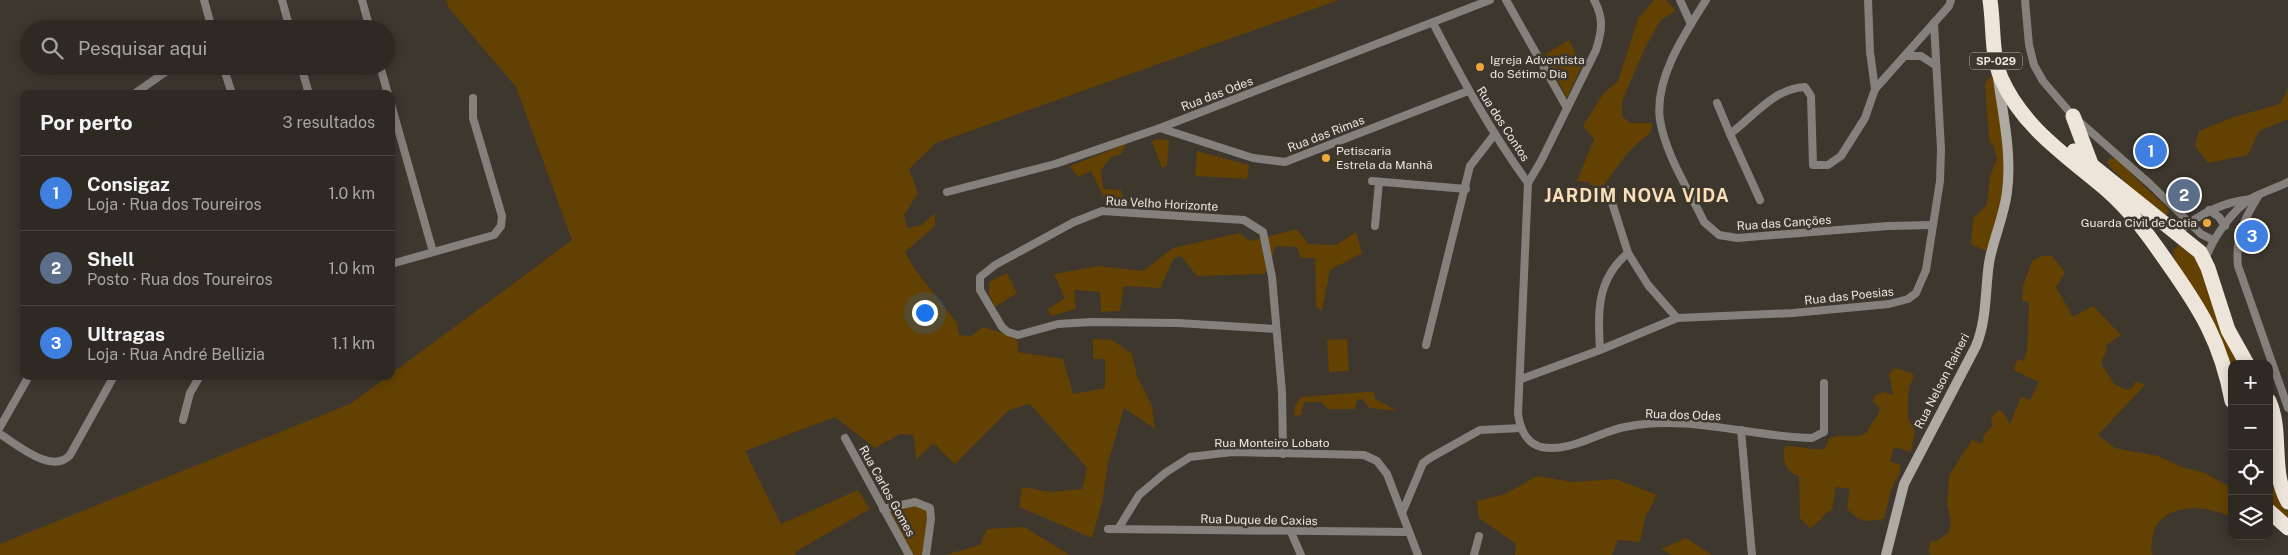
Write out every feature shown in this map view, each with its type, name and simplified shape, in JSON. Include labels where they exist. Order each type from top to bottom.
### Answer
[{"type":"highway","name":"SP-029","points":[[1992,1],[1996,64],[2005,86],[2020,113],[2048,141],[2136,218],[2207,322],[2224,365],[2228,383]]},
{"type":"highway","name":"SP-029","points":[[1992,1],[2005,61],[2020,98],[2039,122],[2146,210],[2178,232],[2205,260],[2228,330],[2245,360]]},
{"type":"highway","points":[[2073,116],[2091,164]]},
{"type":"highway","points":[[2166,260],[2169,245],[2178,232]]},
{"type":"highway","points":[[2270,405],[2276,424],[2280,482],[2288,502]]},
{"type":"highway","points":[[2273,515],[2288,528]]},
{"type":"main road","name":"Rua Nelson Raineri","points":[[1886,555],[1904,484],[1980,336],[1989,262],[2007,190],[2006,124],[1996,64]]},
{"type":"main road","points":[[2006,124],[2020,113]]},
{"type":"street","points":[[204,0],[210,20]]},
{"type":"street","points":[[282,0],[288,20]]},
{"type":"street","points":[[362,0],[368,20]]},
{"type":"street","name":"Rua das Odes","points":[[947,192],[1055,164],[1160,128],[1490,0]]},
{"type":"street","points":[[1506,0],[1566,108]]},
{"type":"street","points":[[1402,513],[1423,462],[1480,430],[1521,428],[1518,414],[1528,183],[1596,50],[1602,31],[1601,13],[1594,0]]},
{"type":"street","points":[[1680,0],[1691,24]]},
{"type":"street","name":"Rua das Canções","points":[[1706,0],[1691,24],[1670,67],[1661,92],[1660,120],[1670,154],[1704,222],[1712,230],[1726,237],[1737,238],[1888,226],[1932,225]]},
{"type":"street","points":[[1868,0],[1870,52],[1875,89]]},
{"type":"street","points":[[1730,134],[1752,117],[1765,102],[1798,87],[1807,87],[1811,96],[1813,165],[1828,165],[1841,156],[1865,118],[1875,89],[1950,3],[1958,0]]},
{"type":"street","points":[[2025,0],[2029,45],[2034,65],[2043,81],[2073,116],[2191,222],[2201,234],[2213,240]]},
{"type":"street","name":"Rua dos Contos","points":[[1433,23],[1468,91],[1494,135],[1528,183]]},
{"type":"street","name":"Rua das Poesias","points":[[1521,379],[1600,350],[1677,318],[1793,313],[1901,301],[1916,293],[1926,270],[1940,181],[1941,149],[1934,23]]},
{"type":"street","points":[[1905,56],[1928,58],[1935,65]]},
{"type":"street","points":[[140,90],[161,75]]},
{"type":"street","points":[[227,75],[231,90]]},
{"type":"street","points":[[304,75],[308,90]]},
{"type":"street","points":[[383,75],[387,90]]},
{"type":"street","name":"Rua das Rimas","points":[[1160,128],[1253,158],[1286,162],[1468,91]]},
{"type":"street","points":[[395,263],[494,236],[501,226],[502,216],[473,118],[473,98]]},
{"type":"street","points":[[1717,103],[1760,200]]},
{"type":"street","points":[[395,118],[433,252]]},
{"type":"street","points":[[1426,345],[1466,189],[1470,166],[1494,135]]},
{"type":"street","points":[[1375,226],[1375,181],[1466,189]]},
{"type":"street","points":[[2205,260],[2213,240],[2251,199],[2288,182]]},
{"type":"street","points":[[1608,190],[1628,254],[1648,285],[1677,318]]},
{"type":"street","points":[[2259,195],[2239,234],[2237,244],[2238,266],[2288,408]]},
{"type":"street","points":[[2178,232],[2209,210],[2237,200],[2251,199]]},
{"type":"street","points":[[2209,210],[2219,217],[2224,226]]},
{"type":"street","name":"Rua Velho Horizonte","points":[[1275,329],[1178,323],[1090,322],[1058,324],[1018,335],[1008,332],[995,318],[982,297],[979,280],[982,274],[995,265],[1074,222],[1102,211],[1244,220],[1259,228],[1266,244],[1272,277],[1275,329],[1282,392],[1283,454]]},
{"type":"street","points":[[1600,350],[1600,314],[1604,285],[1615,264],[1628,254]]},
{"type":"street","points":[[0,427],[27,380]]},
{"type":"street","points":[[0,434],[48,462],[56,463],[64,460],[72,452],[112,380]]},
{"type":"street","points":[[182,420],[190,393],[198,380]]},
{"type":"street","name":"Rua dos Odes","points":[[1521,428],[1534,444],[1558,448],[1635,425],[1699,424],[1804,438],[1822,435],[1824,432],[1824,384]]},
{"type":"street","points":[[1741,430],[1752,555]]},
{"type":"street","name":"Rua Carlos Gomes","points":[[845,438],[909,555]]},
{"type":"street","name":"Rua Monteiro Lobato","points":[[1118,529],[1140,496],[1165,473],[1190,457],[1232,452],[1353,455],[1371,458],[1387,474],[1418,555]]},
{"type":"street","points":[[883,509],[915,502],[930,508],[931,519],[926,555]]},
{"type":"street","name":"Rua Duque de Caxias","points":[[1108,528],[1291,532],[1409,532]]},
{"type":"street","points":[[1291,532],[1301,555]]},
{"type":"street","points":[[1474,555],[1479,536]]},
{"type":"shaded area","points":[[446,0],[1339,0],[936,143],[909,169],[918,193],[904,215],[907,228],[922,225],[935,213],[935,226],[905,252],[914,268],[957,323],[959,335],[971,336],[983,327],[1017,337],[1018,352],[1063,359],[1073,394],[1105,388],[1105,359],[1093,359],[1093,339],[1112,340],[1132,354],[1137,376],[1152,406],[1155,429],[1124,408],[1108,463],[1102,503],[1092,538],[1019,507],[1022,487],[1051,492],[1082,489],[1087,468],[1030,404],[1009,410],[955,464],[933,443],[916,460],[914,435],[900,434],[875,448],[835,417],[745,451],[781,524],[858,490],[870,509],[795,552],[796,555],[0,555],[0,544],[350,404],[383,380],[395,380],[395,371],[572,240],[516,87],[449,8]]},
{"type":"shaded area","points":[[1654,0],[1666,0],[1676,11],[1661,20],[1645,48],[1622,101],[1622,117],[1631,123],[1652,123],[1651,132],[1629,151],[1597,194],[1589,182],[1577,181],[1594,139],[1583,126],[1603,94],[1618,81],[1638,19]]},
{"type":"shaded area","points":[[1569,40],[1582,65],[1567,98],[1544,55]]},
{"type":"shaded area","points":[[1992,75],[2004,135],[2005,168],[2002,200],[1996,230],[1985,251],[1971,244],[1973,218],[1987,205],[1990,176],[1997,159],[1994,147],[1989,140],[1985,83]]},
{"type":"shaded area","points":[[2288,89],[2288,119],[2259,131],[2248,155],[2208,163],[2195,146],[2199,131],[2234,117],[2280,104]]},
{"type":"shaded area","points":[[1157,139],[1169,140],[1167,166],[1162,168],[1152,142]]},
{"type":"shaded area","points":[[1126,144],[1121,154],[1111,157],[1101,170],[1103,189],[1121,190],[1124,203],[1106,202],[1091,171],[1078,177],[1070,166]]},
{"type":"shaded area","points":[[1197,151],[1249,165],[1247,179],[1195,176]]},
{"type":"shaded area","points":[[2114,157],[2168,209],[2167,215],[2146,202],[2109,166],[2107,161]]},
{"type":"shaded area","points":[[1297,229],[1308,244],[1336,245],[1356,232],[1362,253],[1330,270],[1322,311],[1316,307],[1315,258],[1301,258],[1297,247],[1276,246],[1265,274],[1197,276],[1181,256],[1174,258],[1160,288],[1124,286],[1120,311],[1101,312],[1100,292],[1074,290],[1076,309],[1050,316],[1048,309],[1065,298],[1054,274],[1099,266],[1143,271],[1173,248],[1239,233],[1250,241]]},
{"type":"shaded area","points":[[2179,245],[2199,261],[2237,360],[2228,360],[2228,362],[2174,258],[2173,250]]},
{"type":"shaded area","points":[[2042,256],[2052,256],[2065,272],[2056,287],[2073,317],[2093,306],[2121,335],[2106,345],[2107,351],[2102,360],[2102,365],[2114,384],[2127,390],[2133,387],[2136,381],[2145,385],[2098,435],[2115,448],[2158,456],[2182,467],[2205,473],[2228,486],[2228,515],[2191,508],[2172,513],[2163,518],[2156,526],[2151,553],[2153,555],[1931,555],[1928,552],[1930,542],[1938,540],[1949,532],[1951,522],[1947,504],[1949,475],[1972,440],[1982,443],[1984,435],[1993,425],[1991,417],[1999,410],[2003,412],[2010,424],[2021,397],[2030,400],[2039,382],[2013,370],[2018,359],[2023,361],[2027,352],[2029,302],[2022,301],[2023,286],[2032,261]]},
{"type":"shaded area","points":[[1007,273],[1017,293],[995,307],[989,294],[989,282]]},
{"type":"shaded area","points":[[1347,339],[1349,371],[1329,372],[1327,340]]},
{"type":"shaded area","points":[[1895,368],[1912,373],[1914,377],[1909,387],[1908,418],[1915,431],[1911,452],[1894,447],[1890,461],[1900,465],[1900,472],[1891,490],[1884,519],[1868,521],[1856,517],[1847,509],[1850,489],[1836,487],[1832,509],[1810,528],[1800,518],[1799,476],[1790,472],[1784,461],[1785,446],[1825,449],[1829,439],[1833,437],[1856,436],[1867,433],[1880,408],[1873,402],[1875,395],[1885,392],[1893,395],[1889,374]]},
{"type":"shaded area","points":[[1374,392],[1375,399],[1398,411],[1369,408],[1363,399],[1357,400],[1355,409],[1328,409],[1321,402],[1304,402],[1301,415],[1295,416],[1294,408],[1301,397]]},
{"type":"shaded area","points":[[2273,455],[2283,506],[2288,512],[2288,521],[2273,508]]},
{"type":"shaded area","points":[[1537,476],[1573,482],[1616,479],[1657,495],[1645,518],[1640,542],[1618,540],[1612,555],[1515,555],[1516,544],[1479,518],[1477,501],[1505,494]]},
{"type":"shaded area","points":[[908,503],[930,508],[926,555],[909,555],[883,509]]},
{"type":"shaded area","points":[[1024,527],[1070,555],[945,555],[980,545],[987,529]]},
{"type":"shaded area","points":[[1686,538],[1712,555],[1672,555],[1661,549]]},
{"type":"place","name":"Igreja Adventista do Sétimo Dia","points":[[1480,67]]},
{"type":"place","name":"Consigaz","points":[[2151,151]]},
{"type":"place","name":"Petiscaria Estrela da Manhã","points":[[1326,158]]},
{"type":"place","name":"Shell","points":[[2184,195]]},
{"type":"place","name":"Guarda Civil de Cotia","points":[[2207,223]]},
{"type":"place","name":"Ultragas","points":[[2252,236]]},
{"type":"district","name":"JARDIM NOVA VIDA","points":[[1637,195]]}]
